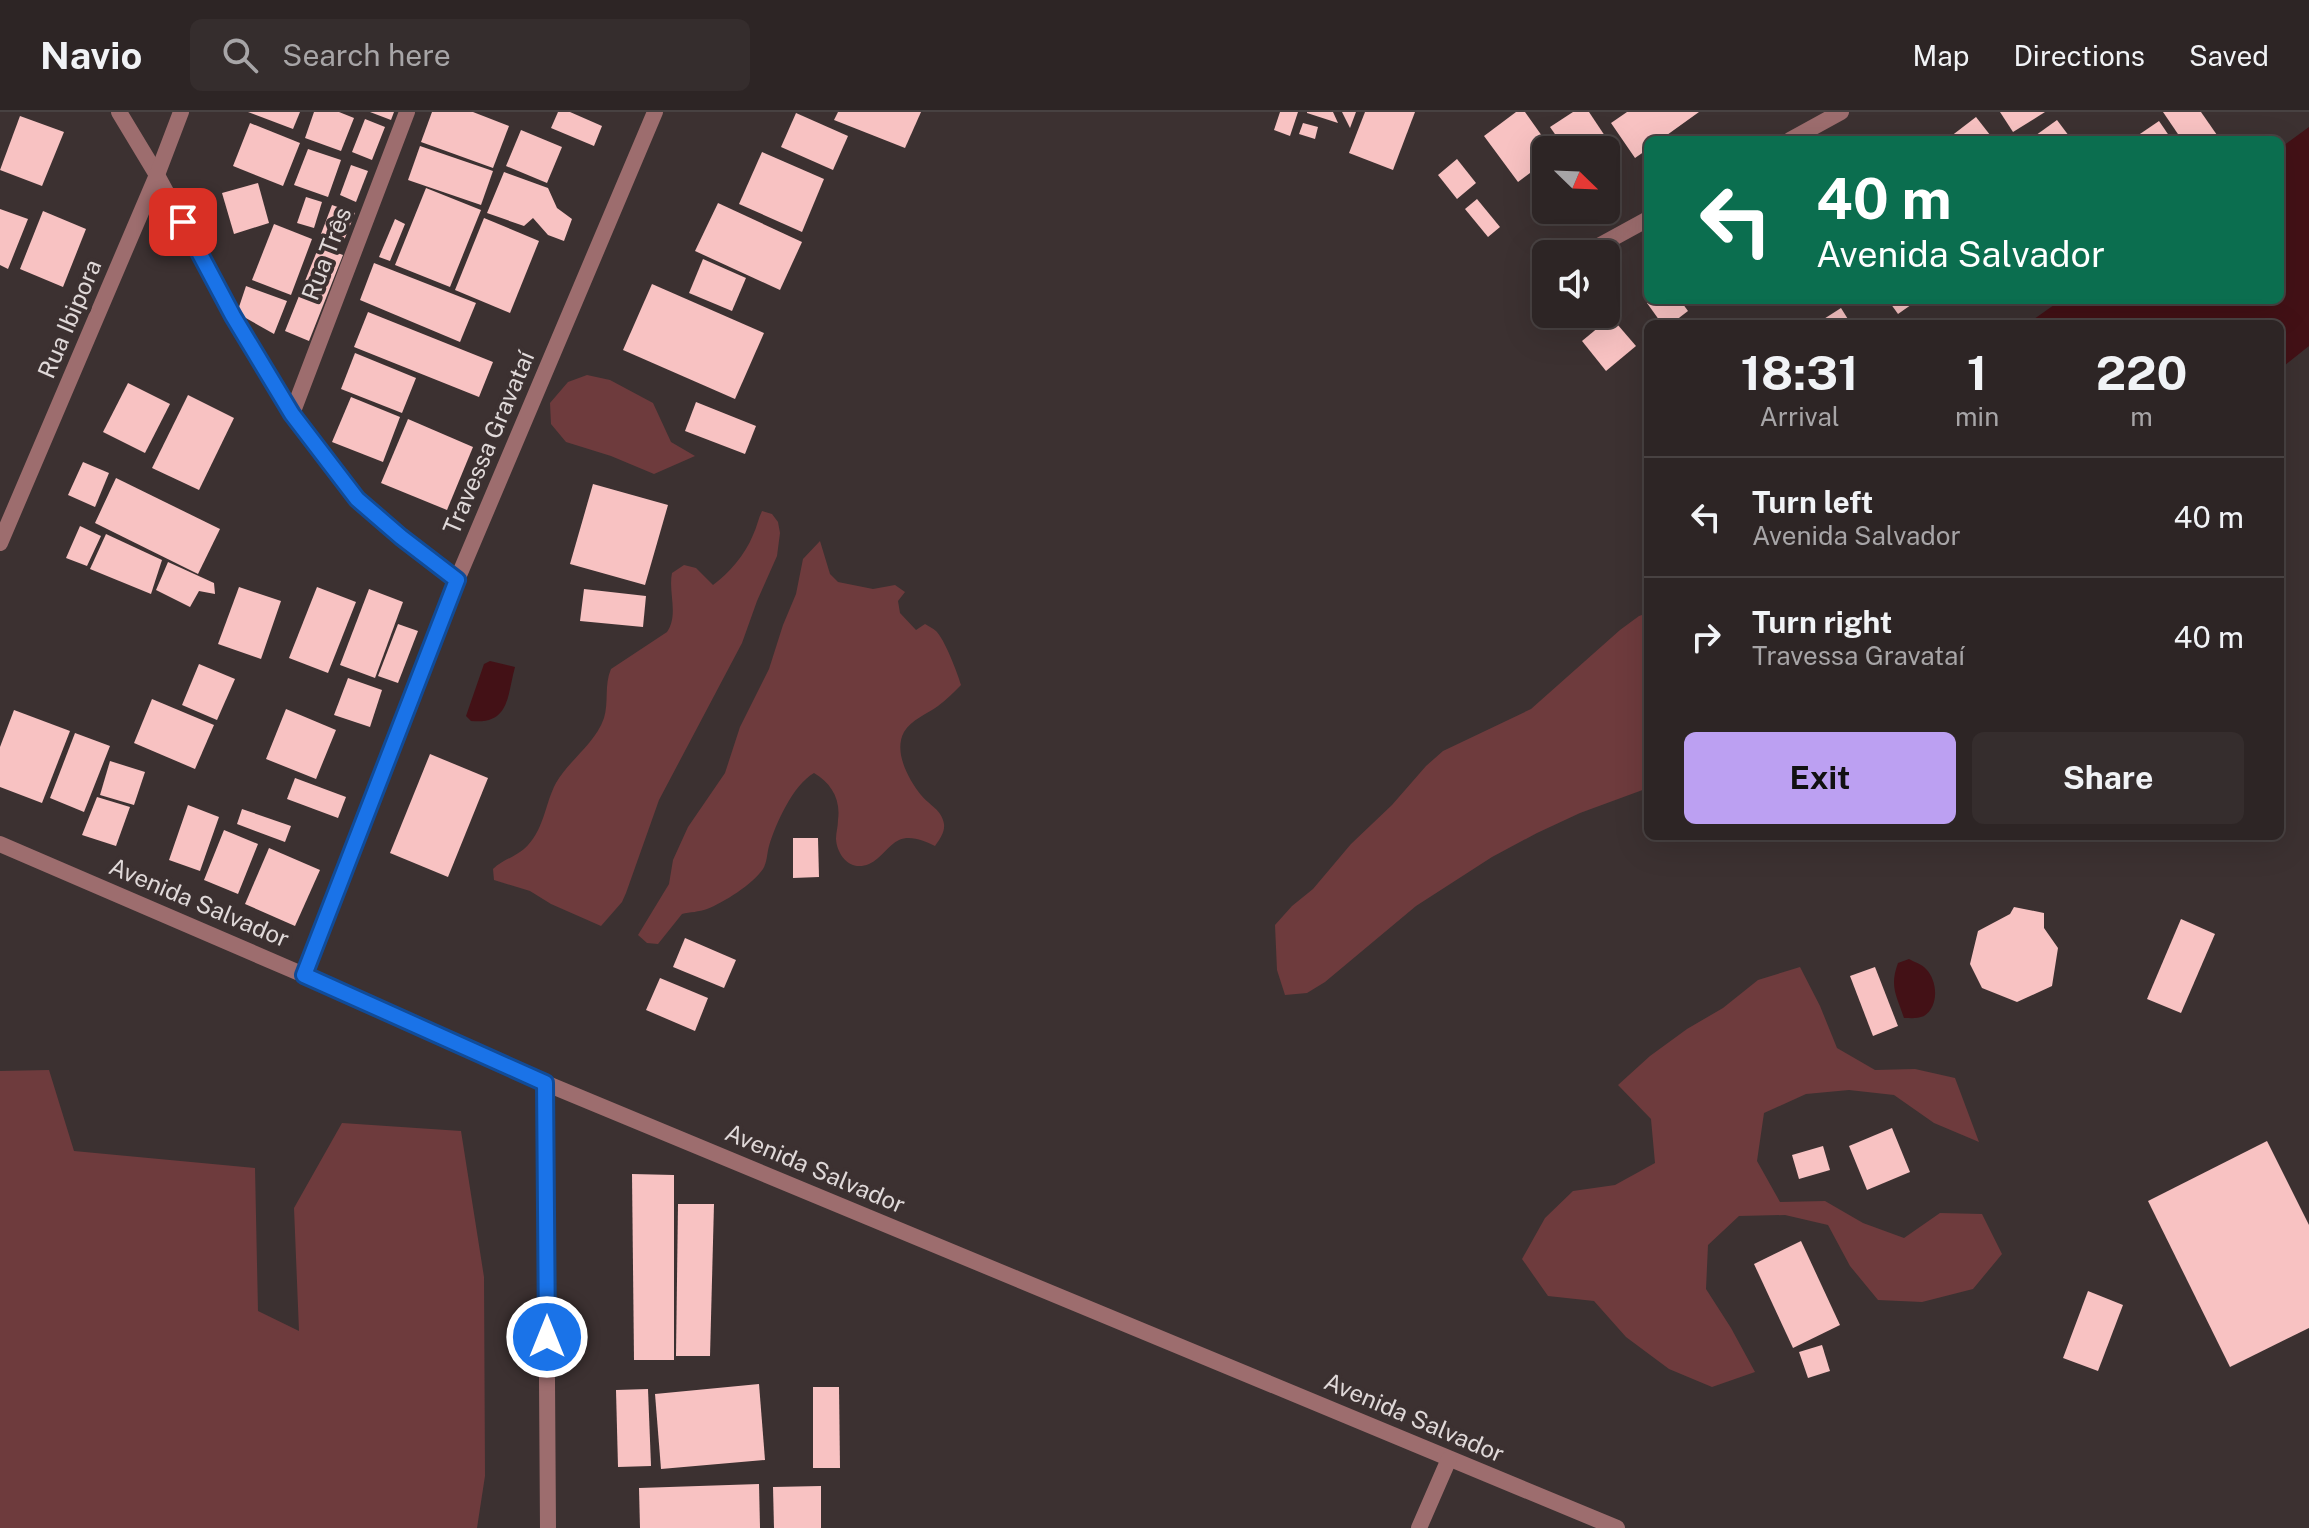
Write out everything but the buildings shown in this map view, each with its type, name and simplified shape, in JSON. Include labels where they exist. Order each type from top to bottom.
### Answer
[{"type":"street","points":[[119,112],[157,175],[233,316],[292,414],[357,499],[457,580]]},
{"type":"street","name":"Rua Ibipora","points":[[0,543],[181,112]]},
{"type":"street","name":"Rua Três","points":[[292,414],[407,112]]},
{"type":"street","name":"Travessa Gravataí","points":[[304,975],[457,580],[655,112]]},
{"type":"street","points":[[1797,136],[1841,112]]},
{"type":"street","points":[[1610,240],[1644,221]]},
{"type":"street","name":"Avenida Salvador","points":[[0,844],[545,1083],[1617,1528]]},
{"type":"street","points":[[545,1083],[548,1528]]},
{"type":"street","points":[[1419,1528],[1449,1459]]},
{"type":"shaded area","points":[[2309,127],[2309,346],[2284,366],[2284,320],[2033,320],[2055,304],[2284,304],[2284,145]]},
{"type":"shaded area","points":[[587,375],[610,380],[653,403],[671,442],[695,456],[654,474],[566,442],[551,424],[550,403],[568,382]]},
{"type":"shaded area","points":[[762,511],[772,514],[778,522],[777,556],[742,643],[659,800],[622,902],[601,926],[530,891],[494,880],[493,869],[531,842],[556,783],[600,727],[611,669],[667,632],[673,611],[672,573],[684,565],[696,568],[713,585],[746,550]]},
{"type":"shaded area","points":[[820,541],[830,574],[838,582],[873,589],[895,585],[905,592],[898,601],[900,613],[916,630],[925,624],[936,631],[954,665],[961,685],[941,704],[907,728],[900,748],[912,782],[943,819],[942,835],[935,846],[913,838],[899,840],[869,864],[850,864],[837,845],[839,812],[836,799],[830,787],[814,773],[799,786],[786,805],[772,837],[764,867],[758,875],[721,902],[704,910],[682,914],[658,944],[647,943],[638,935],[669,884],[673,860],[688,827],[725,773],[740,727],[769,669],[796,594],[803,559]]},
{"type":"shaded area","points":[[1644,614],[1644,789],[1580,813],[1492,857],[1416,906],[1325,982],[1307,993],[1285,995],[1277,970],[1275,925],[1292,906],[1313,889],[1351,844],[1443,751],[1531,709]]},
{"type":"shaded area","points":[[490,661],[515,667],[508,698],[500,713],[493,718],[471,721],[466,716],[484,664]]},
{"type":"shaded area","points":[[1909,959],[1926,969],[1935,987],[1929,1012],[1916,1018],[1904,1018],[1894,985],[1898,963]]},
{"type":"shaded area","points":[[1800,967],[1837,1048],[1875,1070],[1915,1069],[1955,1078],[1979,1142],[1934,1123],[1894,1095],[1849,1090],[1806,1094],[1764,1113],[1757,1161],[1780,1202],[1825,1201],[1863,1223],[1904,1238],[1940,1213],[1982,1214],[2002,1254],[1973,1289],[1922,1302],[1878,1300],[1850,1266],[1828,1225],[1785,1215],[1739,1216],[1708,1245],[1706,1289],[1755,1372],[1712,1387],[1669,1369],[1626,1337],[1594,1301],[1548,1296],[1522,1259],[1545,1218],[1573,1191],[1615,1185],[1655,1163],[1651,1119],[1618,1085],[1650,1056],[1723,1008],[1758,980]]},
{"type":"shaded area","points":[[49,1070],[74,1151],[255,1168],[258,1311],[299,1331],[294,1208],[342,1123],[461,1131],[484,1277],[485,1476],[477,1528],[0,1528],[0,1071]]},
{"type":"route","points":[[183,222],[233,316],[292,414],[357,499],[457,580],[304,975],[545,1083],[547,1337]]}]
